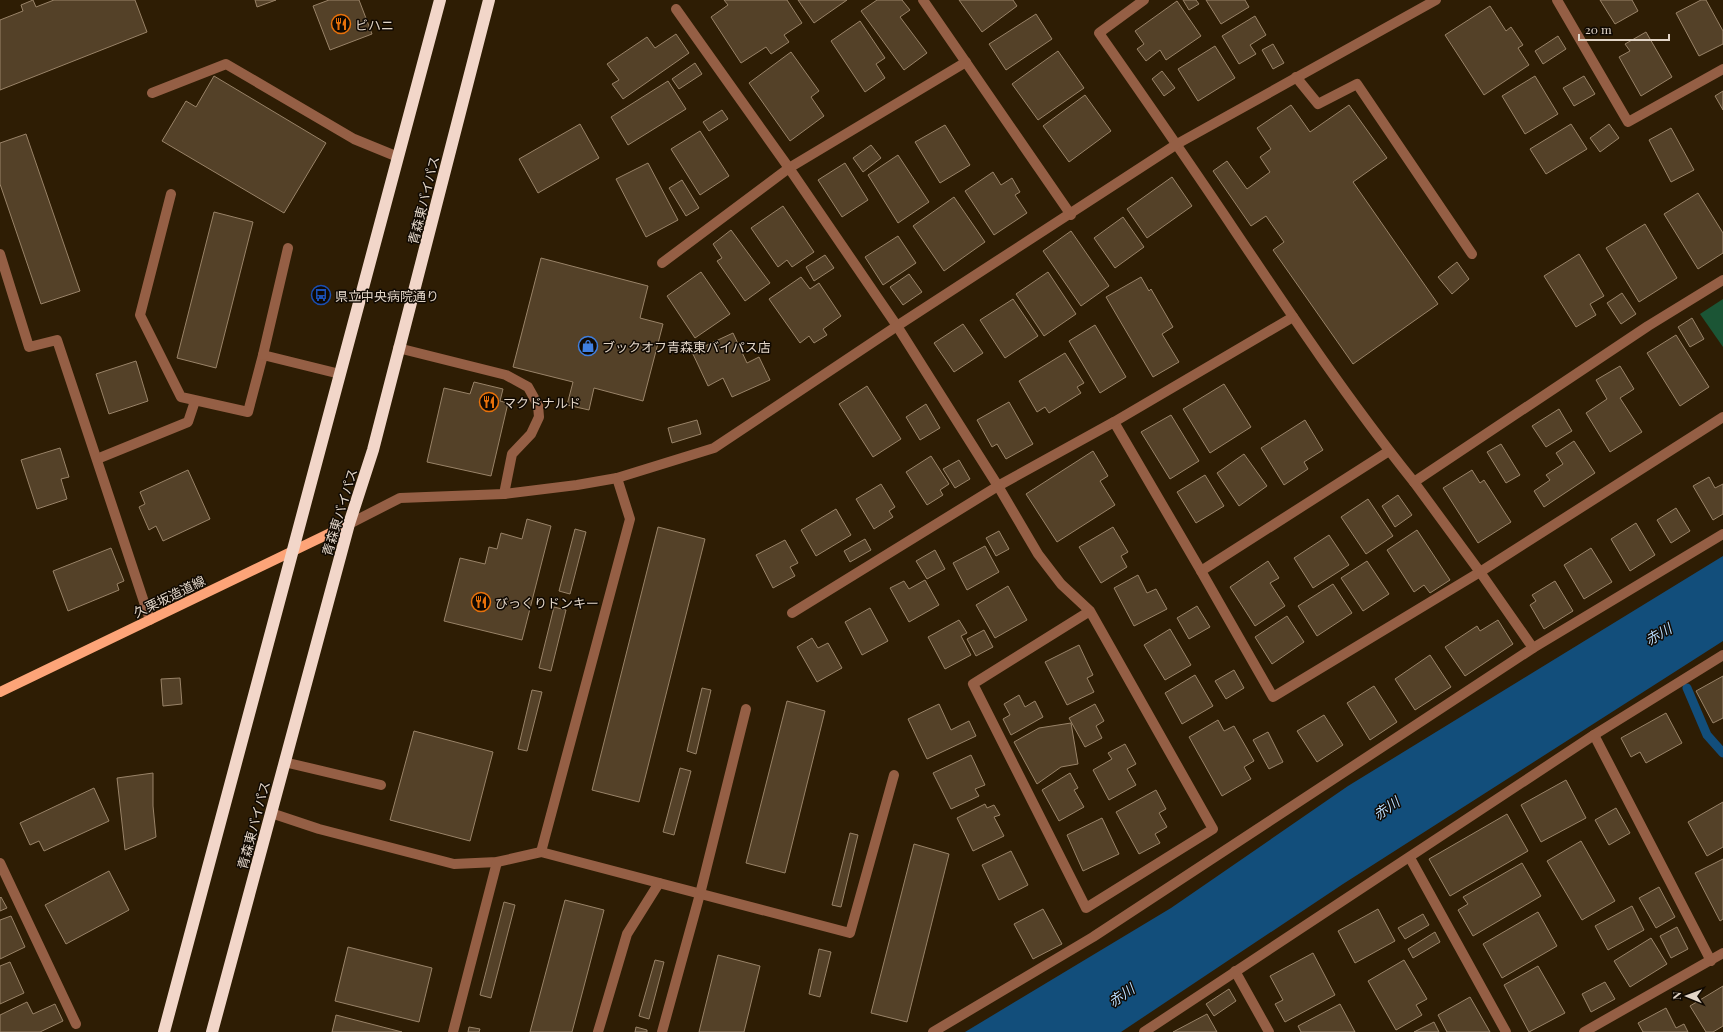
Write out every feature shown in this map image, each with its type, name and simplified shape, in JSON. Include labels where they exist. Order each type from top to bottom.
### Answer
[{"type":"highway","points":[[164,1032],[440,0]]},
{"type":"highway","name":"青森東バイパス","points":[[212,1032],[349,524],[373,450],[398,348],[489,0]]},
{"type":"main road","name":"久栗坂造道線","points":[[0,692],[349,524]]},
{"type":"street","points":[[923,0],[1071,214]]},
{"type":"street","points":[[1144,0],[1099,33],[1177,144],[1293,317],[1389,451],[1414,482],[1480,572],[1533,648]]},
{"type":"street","points":[[349,524],[400,498],[504,494],[617,478],[714,448],[897,326],[1177,144],[1436,0]]},
{"type":"street","points":[[1557,0],[1628,122],[1723,68]]},
{"type":"street","points":[[676,9],[789,168],[897,326],[998,486],[1038,554],[1061,584],[1090,611],[1213,829],[1086,908],[973,684],[1090,611]]},
{"type":"street","points":[[662,264],[789,168],[966,62]]},
{"type":"street","points":[[152,93],[226,64],[354,139],[398,157]]},
{"type":"street","points":[[1296,77],[1318,104],[1357,84],[1472,254]]},
{"type":"street","points":[[171,194],[140,315],[181,397],[248,412],[288,248]]},
{"type":"street","points":[[0,254],[29,347],[57,340],[150,620]]},
{"type":"street","points":[[1414,482],[1648,326],[1723,280]]},
{"type":"street","points":[[792,612],[998,486],[1114,422],[1293,317]]},
{"type":"street","points":[[398,348],[506,375],[528,387],[538,405],[539,417],[531,434],[512,454],[504,494]]},
{"type":"street","points":[[263,355],[340,374]]},
{"type":"street","points":[[97,459],[188,422],[195,401]]},
{"type":"street","points":[[1114,422],[1273,697],[1480,572],[1723,417]]},
{"type":"street","points":[[1201,571],[1389,451]]},
{"type":"street","points":[[541,852],[630,519],[617,478]]},
{"type":"street","points":[[933,1032],[1093,937],[1533,648],[1723,534]]},
{"type":"street","points":[[1144,1032],[1235,970],[1410,858],[1594,735],[1723,654]]},
{"type":"street","points":[[662,1032],[700,894],[746,709]]},
{"type":"street","points":[[1594,735],[1711,960]]},
{"type":"street","points":[[284,762],[381,785]]},
{"type":"street","points":[[271,813],[319,829],[454,864],[498,862],[541,852],[850,932],[894,775]]},
{"type":"street","points":[[1410,858],[1506,1032]]},
{"type":"street","points":[[453,1032],[498,862]]},
{"type":"street","points":[[0,863],[76,1024]]},
{"type":"street","points":[[598,1032],[627,934],[659,883]]},
{"type":"street","points":[[1584,1032],[1723,953]]},
{"type":"street","points":[[1235,970],[1269,1032]]},
{"type":"green space","points":[[1723,299],[1723,347],[1700,314]]},
{"type":"water","name":"赤川","points":[[1723,556],[1723,641],[1343,884],[1121,1032],[965,1032],[1171,908],[1348,786]]},
{"type":"building","points":[[33,0],[36,7],[54,0],[135,0],[147,32],[0,90],[0,20],[23,11],[21,5]]},
{"type":"building","points":[[255,0],[276,0],[257,7]]},
{"type":"building","points":[[329,0],[359,0],[372,34],[330,50],[313,6]]},
{"type":"building","points":[[724,0],[787,0],[802,23],[784,35],[789,42],[771,54],[766,47],[741,63],[711,17],[728,5]]},
{"type":"building","points":[[798,0],[847,0],[814,23]]},
{"type":"building","points":[[877,0],[902,0],[910,10],[900,17],[927,53],[904,70],[861,11]]},
{"type":"building","points":[[959,0],[1013,0],[1017,6],[982,32]]},
{"type":"building","points":[[1183,0],[1196,0],[1199,4],[1189,10]]},
{"type":"building","points":[[1206,0],[1245,0],[1249,7],[1221,24]]},
{"type":"building","points":[[1600,0],[1632,0],[1638,11],[1615,24]]},
{"type":"building","points":[[1701,0],[1706,0],[1723,31],[1723,44],[1699,56],[1676,13]]},
{"type":"building","points":[[1177,1],[1201,36],[1166,60],[1160,50],[1146,61],[1137,49],[1144,44],[1135,31]]},
{"type":"building","points":[[1490,6],[1506,31],[1511,27],[1523,45],[1518,48],[1529,65],[1484,95],[1445,35]]},
{"type":"building","points":[[1036,14],[1052,39],[1006,70],[989,44]]},
{"type":"building","points":[[1255,16],[1266,35],[1250,45],[1256,54],[1239,64],[1222,36]]},
{"type":"building","points":[[860,21],[885,58],[876,64],[885,78],[865,92],[831,41]]},
{"type":"building","points":[[1646,32],[1672,77],[1641,96],[1619,57],[1630,51],[1625,44]]},
{"type":"building","points":[[676,34],[689,53],[623,99],[612,84],[619,80],[607,64],[647,37],[655,48]]},
{"type":"building","points":[[1558,36],[1566,49],[1543,64],[1535,51]]},
{"type":"building","points":[[1273,44],[1284,63],[1273,69],[1262,50]]},
{"type":"building","points":[[1215,46],[1235,78],[1198,101],[1178,69]]},
{"type":"building","points":[[1058,51],[1084,88],[1038,120],[1012,84]]},
{"type":"building","points":[[791,52],[819,91],[811,97],[824,116],[790,141],[749,83]]},
{"type":"building","points":[[695,63],[702,74],[679,89],[672,79]]},
{"type":"building","points":[[1162,71],[1175,88],[1164,96],[1152,79]]},
{"type":"building","points":[[214,76],[326,143],[284,213],[162,141],[186,101],[196,107]]},
{"type":"building","points":[[1535,76],[1558,114],[1525,134],[1502,96]]},
{"type":"building","points":[[1584,76],[1595,94],[1574,106],[1563,88]]},
{"type":"building","points":[[668,81],[686,109],[628,145],[611,117]]},
{"type":"building","points":[[1723,91],[1723,110],[1715,96]]},
{"type":"building","points":[[1085,95],[1111,131],[1069,162],[1043,126]]},
{"type":"building","points":[[1291,105],[1310,132],[1349,105],[1387,158],[1353,182],[1438,304],[1353,364],[1273,250],[1284,242],[1266,216],[1251,226],[1213,171],[1227,161],[1247,189],[1270,172],[1260,157],[1271,149],[1257,128]]},
{"type":"building","points":[[722,110],[728,119],[709,131],[703,122]]},
{"type":"building","points":[[580,124],[599,158],[538,193],[519,159]]},
{"type":"building","points":[[1571,124],[1587,149],[1546,174],[1530,149]]},
{"type":"building","points":[[1609,124],[1619,138],[1600,152],[1590,138]]},
{"type":"building","points":[[945,125],[970,165],[940,183],[915,142]]},
{"type":"building","points":[[1671,128],[1694,170],[1671,182],[1649,140]]},
{"type":"building","points":[[700,131],[729,176],[700,195],[671,149]]},
{"type":"building","points":[[26,134],[80,291],[41,304],[0,184],[0,143]]},
{"type":"building","points":[[871,145],[881,158],[863,172],[853,158]]},
{"type":"building","points":[[898,155],[929,202],[898,223],[868,175]]},
{"type":"building","points":[[648,163],[678,220],[646,237],[616,179]]},
{"type":"building","points":[[845,163],[868,200],[842,217],[818,180]]},
{"type":"building","points":[[993,172],[1001,185],[1012,178],[1020,192],[1015,195],[1027,213],[994,235],[965,191]]},
{"type":"building","points":[[1172,177],[1192,206],[1147,238],[1127,209]]},
{"type":"building","points":[[682,180],[699,208],[686,216],[669,188]]},
{"type":"building","points":[[1698,193],[1723,233],[1723,253],[1698,269],[1664,214]]},
{"type":"building","points":[[954,197],[985,242],[944,271],[913,226]]},
{"type":"building","points":[[783,206],[814,252],[792,267],[787,260],[778,267],[751,228]]},
{"type":"building","points":[[214,212],[253,222],[216,368],[177,358]]},
{"type":"building","points":[[1123,217],[1144,247],[1115,268],[1094,238]]},
{"type":"building","points":[[1645,224],[1677,278],[1639,302],[1606,248]]},
{"type":"building","points":[[731,230],[770,283],[745,301],[717,261],[722,258],[713,244]]},
{"type":"building","points":[[1071,231],[1109,286],[1081,306],[1043,251]]},
{"type":"building","points":[[898,236],[916,263],[883,285],[865,257]]},
{"type":"building","points":[[1579,254],[1604,296],[1590,304],[1596,315],[1576,327],[1544,276]]},
{"type":"building","points":[[825,255],[834,268],[814,281],[806,267]]},
{"type":"building","name":"ブックオフ青森東バイパス店","points":[[541,258],[648,286],[640,318],[663,324],[643,401],[594,388],[589,410],[567,405],[573,382],[513,367]]},
{"type":"building","points":[[1457,262],[1469,279],[1452,294],[1438,277]]},
{"type":"building","points":[[701,272],[730,314],[695,338],[667,296]]},
{"type":"building","points":[[1048,272],[1076,314],[1044,336],[1016,294]]},
{"type":"building","points":[[909,274],[922,292],[903,305],[890,287]]},
{"type":"building","points":[[801,277],[810,289],[819,283],[841,316],[823,329],[827,335],[814,343],[809,336],[800,343],[769,299]]},
{"type":"building","points":[[1141,277],[1149,291],[1151,289],[1173,327],[1162,334],[1179,362],[1153,377],[1106,297]]},
{"type":"building","points":[[1622,293],[1636,314],[1621,324],[1607,303]]},
{"type":"building","points":[[1013,299],[1038,336],[1005,358],[980,320]]},
{"type":"building","points":[[1692,318],[1704,339],[1690,347],[1678,327]]},
{"type":"building","points":[[963,324],[983,353],[954,372],[934,343]]},
{"type":"building","points":[[1095,325],[1126,377],[1100,393],[1069,341]]},
{"type":"building","points":[[733,333],[747,363],[759,357],[770,380],[732,397],[723,378],[708,386],[692,352]]},
{"type":"building","points":[[1676,335],[1709,387],[1680,406],[1647,353]]},
{"type":"building","points":[[1065,353],[1084,383],[1077,387],[1081,393],[1049,413],[1045,407],[1037,412],[1019,381]]},
{"type":"building","points":[[136,361],[148,401],[109,414],[96,374]]},
{"type":"building","points":[[1620,366],[1634,389],[1620,398],[1642,432],[1610,452],[1586,413],[1607,399],[1596,380]]},
{"type":"building","points":[[474,382],[503,389],[500,401],[508,403],[491,476],[427,462],[444,388],[470,394]]},
{"type":"building","points":[[1224,384],[1251,427],[1210,453],[1183,409]]},
{"type":"building","points":[[867,386],[901,439],[873,457],[839,404]]},
{"type":"building","points":[[1009,402],[1033,444],[1006,459],[997,444],[992,447],[977,420]]},
{"type":"building","points":[[926,404],[940,428],[920,440],[906,417]]},
{"type":"building","points":[[1559,409],[1572,431],[1546,447],[1532,426]]},
{"type":"building","points":[[1171,415],[1199,461],[1170,479],[1141,432]]},
{"type":"building","points":[[697,420],[701,434],[672,443],[668,428]]},
{"type":"building","points":[[1305,420],[1323,450],[1304,462],[1308,469],[1284,485],[1261,448]]},
{"type":"building","points":[[1574,441],[1595,473],[1544,507],[1534,491],[1550,480],[1546,475],[1563,464],[1556,453]]},
{"type":"building","points":[[1501,444],[1520,475],[1506,483],[1487,452]]},
{"type":"building","points":[[60,448],[69,477],[61,479],[67,499],[37,509],[21,460]]},
{"type":"building","points":[[1093,451],[1108,476],[1100,481],[1115,505],[1057,542],[1026,494]]},
{"type":"building","points":[[1244,454],[1267,486],[1239,506],[1217,473]]},
{"type":"building","points":[[931,456],[949,484],[940,490],[943,495],[927,505],[906,472]]},
{"type":"building","points":[[959,460],[970,479],[955,488],[943,469]]},
{"type":"building","points":[[188,470],[210,519],[163,541],[156,526],[149,530],[139,507],[145,504],[140,492]]},
{"type":"building","points":[[1472,470],[1480,483],[1484,480],[1511,522],[1478,543],[1443,488]]},
{"type":"building","points":[[1205,475],[1224,506],[1196,523],[1177,492]]},
{"type":"building","points":[[1709,477],[1715,488],[1723,484],[1723,514],[1713,520],[1693,486]]},
{"type":"building","points":[[881,484],[895,507],[889,511],[893,517],[874,529],[856,499]]},
{"type":"building","points":[[1398,495],[1412,515],[1395,527],[1382,506]]},
{"type":"building","points":[[1368,499],[1393,536],[1366,554],[1341,517]]},
{"type":"building","points":[[1676,508],[1690,531],[1671,543],[1657,520]]},
{"type":"building","points":[[836,509],[851,535],[816,556],[801,530]]},
{"type":"building","points":[[527,519],[551,526],[522,640],[444,621],[460,558],[485,564],[489,547],[497,549],[501,533],[522,539]]},
{"type":"building","points":[[1636,523],[1655,555],[1630,571],[1611,539]]},
{"type":"building","points":[[658,527],[705,539],[639,802],[592,790]]},
{"type":"building","points":[[1113,527],[1128,552],[1121,556],[1127,567],[1101,583],[1079,547]]},
{"type":"building","points":[[575,529],[586,532],[570,594],[559,591]]},
{"type":"building","points":[[1417,530],[1450,580],[1430,593],[1424,585],[1414,592],[1387,550]]},
{"type":"building","points":[[999,531],[1009,549],[996,556],[986,538]]},
{"type":"building","points":[[1329,535],[1349,565],[1313,588],[1294,558]]},
{"type":"building","points":[[865,539],[871,550],[850,562],[844,551]]},
{"type":"building","points":[[785,540],[798,563],[790,567],[795,576],[773,588],[756,555]]},
{"type":"building","points":[[985,546],[999,572],[967,590],[953,563]]},
{"type":"building","points":[[111,548],[124,581],[117,584],[119,590],[68,611],[53,571]]},
{"type":"building","points":[[1591,548],[1612,582],[1584,599],[1564,565]]},
{"type":"building","points":[[935,550],[945,569],[927,579],[916,561]]},
{"type":"building","points":[[1268,561],[1279,578],[1270,583],[1285,606],[1255,626],[1230,587]]},
{"type":"building","points":[[1367,561],[1389,594],[1363,611],[1341,578]]},
{"type":"building","points":[[1138,575],[1147,593],[1156,589],[1167,609],[1134,626],[1114,588]]},
{"type":"building","points":[[925,580],[939,605],[909,622],[890,588],[904,581],[909,589]]},
{"type":"building","points":[[1555,581],[1573,611],[1544,629],[1530,605],[1536,601],[1532,595]]},
{"type":"building","points":[[1333,584],[1352,613],[1317,636],[1298,606]]},
{"type":"building","points":[[1008,586],[1027,620],[995,638],[976,605]]},
{"type":"building","points":[[1197,606],[1210,627],[1189,639],[1177,618]]},
{"type":"building","points":[[554,607],[566,610],[551,671],[539,668]]},
{"type":"building","points":[[870,608],[888,641],[862,655],[845,622]]},
{"type":"building","points":[[1287,616],[1304,642],[1272,664],[1255,637]]},
{"type":"building","points":[[959,620],[967,633],[961,636],[971,655],[945,669],[928,637]]},
{"type":"building","points":[[1498,620],[1513,644],[1465,676],[1445,647],[1477,626],[1480,631]]},
{"type":"building","points":[[1170,629],[1191,665],[1165,680],[1144,645]]},
{"type":"building","points":[[984,630],[993,647],[976,656],[967,639]]},
{"type":"building","points":[[812,638],[818,648],[828,643],[842,668],[817,682],[797,647]]},
{"type":"building","points":[[1079,645],[1093,675],[1087,678],[1094,692],[1067,705],[1045,662]]},
{"type":"building","points":[[1430,655],[1451,687],[1415,710],[1395,679]]},
{"type":"building","points":[[1234,670],[1244,688],[1226,699],[1215,681]]},
{"type":"building","points":[[1195,675],[1213,706],[1182,724],[1165,693]]},
{"type":"building","points":[[1723,676],[1723,718],[1713,723],[1696,691]]},
{"type":"building","points":[[180,678],[182,704],[163,706],[161,679]]},
{"type":"building","points":[[1374,686],[1397,722],[1370,740],[1347,703]]},
{"type":"building","points":[[702,688],[711,690],[696,754],[687,751]]},
{"type":"building","points":[[532,690],[542,692],[527,751],[518,749]]},
{"type":"building","points":[[1019,695],[1025,707],[1035,701],[1043,717],[1011,735],[1003,719],[1010,715],[1004,704]]},
{"type":"building","points":[[787,701],[825,711],[785,873],[746,863]]},
{"type":"building","points":[[939,704],[951,730],[969,721],[976,736],[927,759],[908,719]]},
{"type":"building","points":[[1095,704],[1104,721],[1096,726],[1102,738],[1085,747],[1069,718]]},
{"type":"building","points":[[1666,713],[1682,743],[1646,763],[1640,752],[1631,757],[1621,738]]},
{"type":"building","points":[[1324,715],[1343,745],[1317,762],[1297,731]]},
{"type":"building","points":[[1218,720],[1224,731],[1234,726],[1254,761],[1244,767],[1251,779],[1222,796],[1189,737]]},
{"type":"building","points":[[1071,723],[1078,764],[1061,767],[1037,784],[1014,742],[1039,728]]},
{"type":"building","points":[[414,731],[493,752],[470,841],[390,820]]},
{"type":"building","points":[[1268,732],[1283,762],[1269,769],[1253,740]]},
{"type":"building","points":[[1125,744],[1136,764],[1127,769],[1136,785],[1109,800],[1093,770],[1112,759],[1108,753]]},
{"type":"building","points":[[971,755],[985,785],[975,789],[979,796],[951,809],[933,773]]},
{"type":"building","points":[[680,768],[691,771],[674,835],[663,832]]},
{"type":"building","points":[[153,773],[153,806],[156,837],[125,850],[117,778]]},
{"type":"building","points":[[1070,773],[1078,788],[1074,790],[1084,807],[1059,821],[1042,790]]},
{"type":"building","points":[[1566,780],[1586,818],[1541,842],[1521,805]]},
{"type":"building","points":[[94,788],[109,821],[44,851],[39,841],[30,845],[20,823]]},
{"type":"building","points":[[1156,790],[1166,809],[1159,813],[1167,827],[1155,834],[1160,843],[1139,854],[1116,812]]},
{"type":"building","points":[[1723,802],[1723,847],[1707,856],[1688,822]]},
{"type":"building","points":[[985,804],[987,808],[994,805],[1000,815],[994,817],[1004,836],[973,851],[957,818]]},
{"type":"building","points":[[1616,808],[1630,833],[1609,845],[1595,820]]},
{"type":"building","points":[[1507,814],[1528,851],[1450,896],[1429,859]]},
{"type":"building","points":[[1102,818],[1119,854],[1083,871],[1067,835]]},
{"type":"building","points":[[850,833],[858,835],[841,907],[832,905]]},
{"type":"building","points":[[1581,841],[1615,901],[1582,920],[1547,861]]},
{"type":"building","points":[[914,844],[949,854],[907,1022],[871,1013]]},
{"type":"building","points":[[1011,851],[1028,885],[999,900],[982,865]]},
{"type":"building","points":[[1723,859],[1723,919],[1720,921],[1695,873]]},
{"type":"building","points":[[1522,863],[1541,896],[1473,936],[1458,910],[1468,904],[1463,897]]},
{"type":"building","points":[[109,871],[129,910],[66,944],[45,905]]},
{"type":"building","points":[[1659,887],[1675,917],[1656,928],[1639,898]]},
{"type":"building","points":[[1,897],[7,908],[0,911],[0,898]]},
{"type":"building","points":[[565,900],[604,910],[572,1032],[530,1032]]},
{"type":"building","points":[[504,902],[515,905],[491,998],[480,995]]},
{"type":"building","points":[[1632,906],[1644,930],[1608,950],[1595,926]]},
{"type":"building","points":[[1043,909],[1062,944],[1033,959],[1014,924]]},
{"type":"building","points":[[1378,909],[1395,941],[1355,963],[1338,931]]},
{"type":"building","points":[[1538,912],[1557,946],[1502,978],[1483,944]]},
{"type":"building","points":[[1423,914],[1429,925],[1405,939],[1398,928]]},
{"type":"building","points":[[11,916],[25,947],[0,959],[0,920]]},
{"type":"building","points":[[1677,927],[1688,949],[1671,958],[1660,936]]},
{"type":"building","points":[[1435,932],[1440,942],[1413,958],[1408,949]]},
{"type":"building","points":[[1651,938],[1667,964],[1630,987],[1614,961]]},
{"type":"building","points":[[348,947],[432,968],[419,1022],[335,1001]]},
{"type":"building","points":[[819,949],[831,952],[820,997],[809,994]]},
{"type":"building","points":[[1313,953],[1335,995],[1285,1022],[1275,1004],[1283,1000],[1270,976]]},
{"type":"building","points":[[718,955],[760,966],[744,1032],[699,1032]]},
{"type":"building","points":[[655,960],[664,962],[649,1019],[639,1016]]},
{"type":"building","points":[[1404,960],[1427,999],[1416,1005],[1422,1015],[1396,1030],[1368,981]]},
{"type":"building","points":[[10,962],[24,993],[0,1004],[0,966]]},
{"type":"building","points":[[1538,966],[1565,1013],[1529,1032],[1504,985]]},
{"type":"building","points":[[1605,982],[1615,999],[1591,1012],[1582,994]]},
{"type":"building","points":[[1723,986],[1723,1026],[1713,1032],[1706,1032],[1690,1006]]},
{"type":"building","points":[[1229,989],[1236,1001],[1214,1016],[1206,1004]]},
{"type":"building","points":[[1470,997],[1490,1032],[1447,1032],[1438,1015]]},
{"type":"building","points":[[27,1002],[33,1014],[55,1004],[63,1021],[40,1032],[0,1032],[0,1015]]},
{"type":"building","points":[[1340,1004],[1355,1032],[1301,1032],[1298,1026]]},
{"type":"building","points":[[1666,1008],[1676,1028],[1684,1024],[1688,1032],[1643,1032],[1638,1023]]},
{"type":"building","points":[[1207,1014],[1217,1032],[1173,1032]]},
{"type":"building","points":[[336,1015],[402,1032],[332,1032]]},
{"type":"building","points":[[1434,1022],[1439,1032],[1414,1032]]},
{"type":"building","points":[[469,1027],[480,1029],[479,1032],[468,1032]]},
{"type":"building","points":[[636,1027],[647,1030],[647,1032],[635,1032]]},
{"type":"waterway","points":[[1687,688],[1707,735],[1723,753]]},
{"type":"place","name":"ビハニ","points":[[341,24]]},
{"type":"place","name":"県立中央病院通り","points":[[321,295]]},
{"type":"place","name":"ブックオフ青森東バイパス店","points":[[588,346]]},
{"type":"place","name":"マクドナルド","points":[[489,402]]},
{"type":"place","name":"びっくりドンキー","points":[[481,602]]}]
